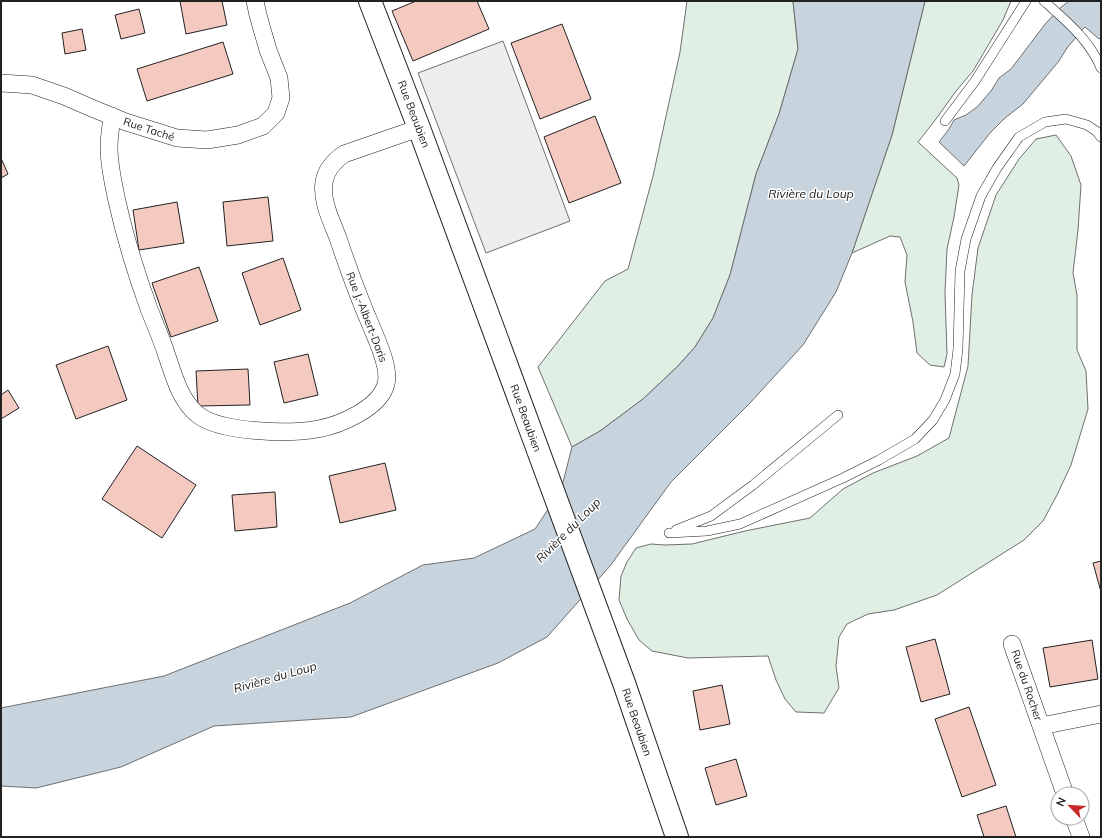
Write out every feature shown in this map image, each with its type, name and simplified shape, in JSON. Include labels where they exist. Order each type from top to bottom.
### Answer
[{"type":"main road","name":"Rue Beaubien","points":[[370,1],[419,128],[624,684],[677,837]]},
{"type":"street","name":"Rue Taché","points":[[1,82],[32,85],[64,96],[126,122],[177,138],[207,140],[238,135],[263,126],[276,113],[281,98],[279,78],[268,50],[255,1]]},
{"type":"street","name":"Rue J.-Albert-Daris","points":[[112,116],[109,147],[111,174],[121,218],[140,282],[175,380],[186,401],[197,414],[209,422],[224,426],[286,432],[318,429],[345,421],[364,411],[378,399],[386,385],[387,371],[328,210],[324,194],[324,181],[327,171],[334,162],[344,154],[419,128]]},
{"type":"street","name":"Rue du Rocher","points":[[1012,644],[1062,786]]},
{"type":"street","name":"Rue du Rocher","points":[[1041,726],[1101,714]]},
{"type":"street","points":[[1077,826],[1080,837]]},
{"type":"lane","points":[[945,121],[1026,1]]},
{"type":"lane","points":[[1047,4],[1089,44],[1101,68]]},
{"type":"lane","points":[[838,415],[753,485],[711,516],[669,533],[707,531],[740,524],[879,460],[915,439],[933,420],[945,400],[955,374],[958,349],[960,271],[966,239],[982,196],[997,168],[1020,137],[1045,122],[1066,119],[1087,125],[1096,131],[1101,137]]},
{"type":"green space","points":[[687,1],[793,1],[798,49],[779,114],[756,174],[730,275],[713,318],[695,347],[678,366],[643,399],[600,431],[572,447],[538,367],[605,281],[628,269],[653,176],[680,52]]},
{"type":"green space","points":[[925,1],[1011,1],[1003,20],[973,71],[918,142],[957,178],[959,185],[947,249],[945,293],[947,354],[944,367],[930,365],[917,353],[913,322],[905,282],[907,255],[900,237],[890,236],[852,253],[892,135]]},
{"type":"green space","points":[[1056,135],[1071,156],[1081,185],[1073,273],[1077,295],[1077,350],[1086,371],[1088,409],[1071,465],[1043,521],[1024,540],[937,595],[894,610],[868,614],[847,624],[839,637],[836,666],[839,688],[824,713],[796,712],[785,699],[776,680],[768,656],[688,658],[652,651],[639,640],[627,619],[619,600],[621,576],[627,562],[636,548],[651,544],[692,544],[745,531],[810,518],[843,489],[873,473],[917,456],[949,438],[968,366],[972,295],[978,248],[996,195],[1019,159],[1036,139]]},
{"type":"shaded area","points":[[503,41],[570,221],[486,253],[418,73]]},
{"type":"water","name":"Rivière du Loup","points":[[793,1],[925,1],[892,135],[852,253],[836,292],[803,345],[750,403],[671,482],[610,566],[547,637],[498,663],[351,717],[214,726],[121,767],[36,788],[1,786],[1,708],[164,676],[350,603],[423,565],[474,558],[535,529],[561,490],[572,447],[600,431],[643,399],[678,366],[695,347],[713,318],[730,275],[756,174],[779,114],[798,49]]},
{"type":"water","points":[[1069,1],[1101,1],[1101,38],[1099,39],[1085,27],[1023,104],[1005,118],[990,133],[964,166],[939,142],[954,120],[966,115],[977,107],[991,91],[999,78],[1011,69],[1046,23]]},
{"type":"building","points":[[180,1],[222,1],[227,25],[186,34]]},
{"type":"building","points":[[416,1],[477,1],[489,29],[413,61],[392,11]]},
{"type":"building","points":[[139,9],[145,33],[121,39],[115,15]]},
{"type":"building","points":[[562,24],[591,99],[540,119],[511,43]]},
{"type":"building","points":[[82,29],[86,50],[65,54],[62,33]]},
{"type":"building","points":[[223,42],[233,74],[147,101],[137,69]]},
{"type":"building","points":[[595,116],[621,183],[569,203],[544,137]]},
{"type":"building","points":[[1,158],[8,174],[1,178]]},
{"type":"building","points":[[268,197],[273,241],[227,246],[223,202]]},
{"type":"building","points":[[177,202],[184,243],[139,250],[133,210]]},
{"type":"building","points":[[283,258],[301,310],[260,325],[242,273]]},
{"type":"building","points":[[199,267],[218,321],[171,337],[152,283]]},
{"type":"building","points":[[108,346],[127,400],[76,419],[56,365]]},
{"type":"building","points":[[308,354],[318,395],[284,403],[274,362]]},
{"type":"building","points":[[248,369],[250,405],[198,406],[196,371]]},
{"type":"building","points":[[8,390],[19,408],[1,419],[1,395]]},
{"type":"building","points":[[137,446],[196,485],[162,538],[102,499]]},
{"type":"building","points":[[385,463],[396,510],[340,523],[329,476]]},
{"type":"building","points":[[275,492],[277,527],[235,531],[232,495]]},
{"type":"building","points":[[1101,561],[1101,592],[1093,563]]},
{"type":"building","points":[[935,639],[950,694],[921,702],[906,647]]},
{"type":"building","points":[[1092,640],[1098,679],[1050,687],[1043,648]]},
{"type":"building","points":[[722,685],[730,724],[700,730],[693,691]]},
{"type":"building","points":[[969,707],[996,785],[962,797],[935,719]]},
{"type":"building","points":[[736,759],[747,796],[716,805],[705,768]]},
{"type":"building","points":[[1006,806],[1016,837],[984,837],[977,815]]}]
